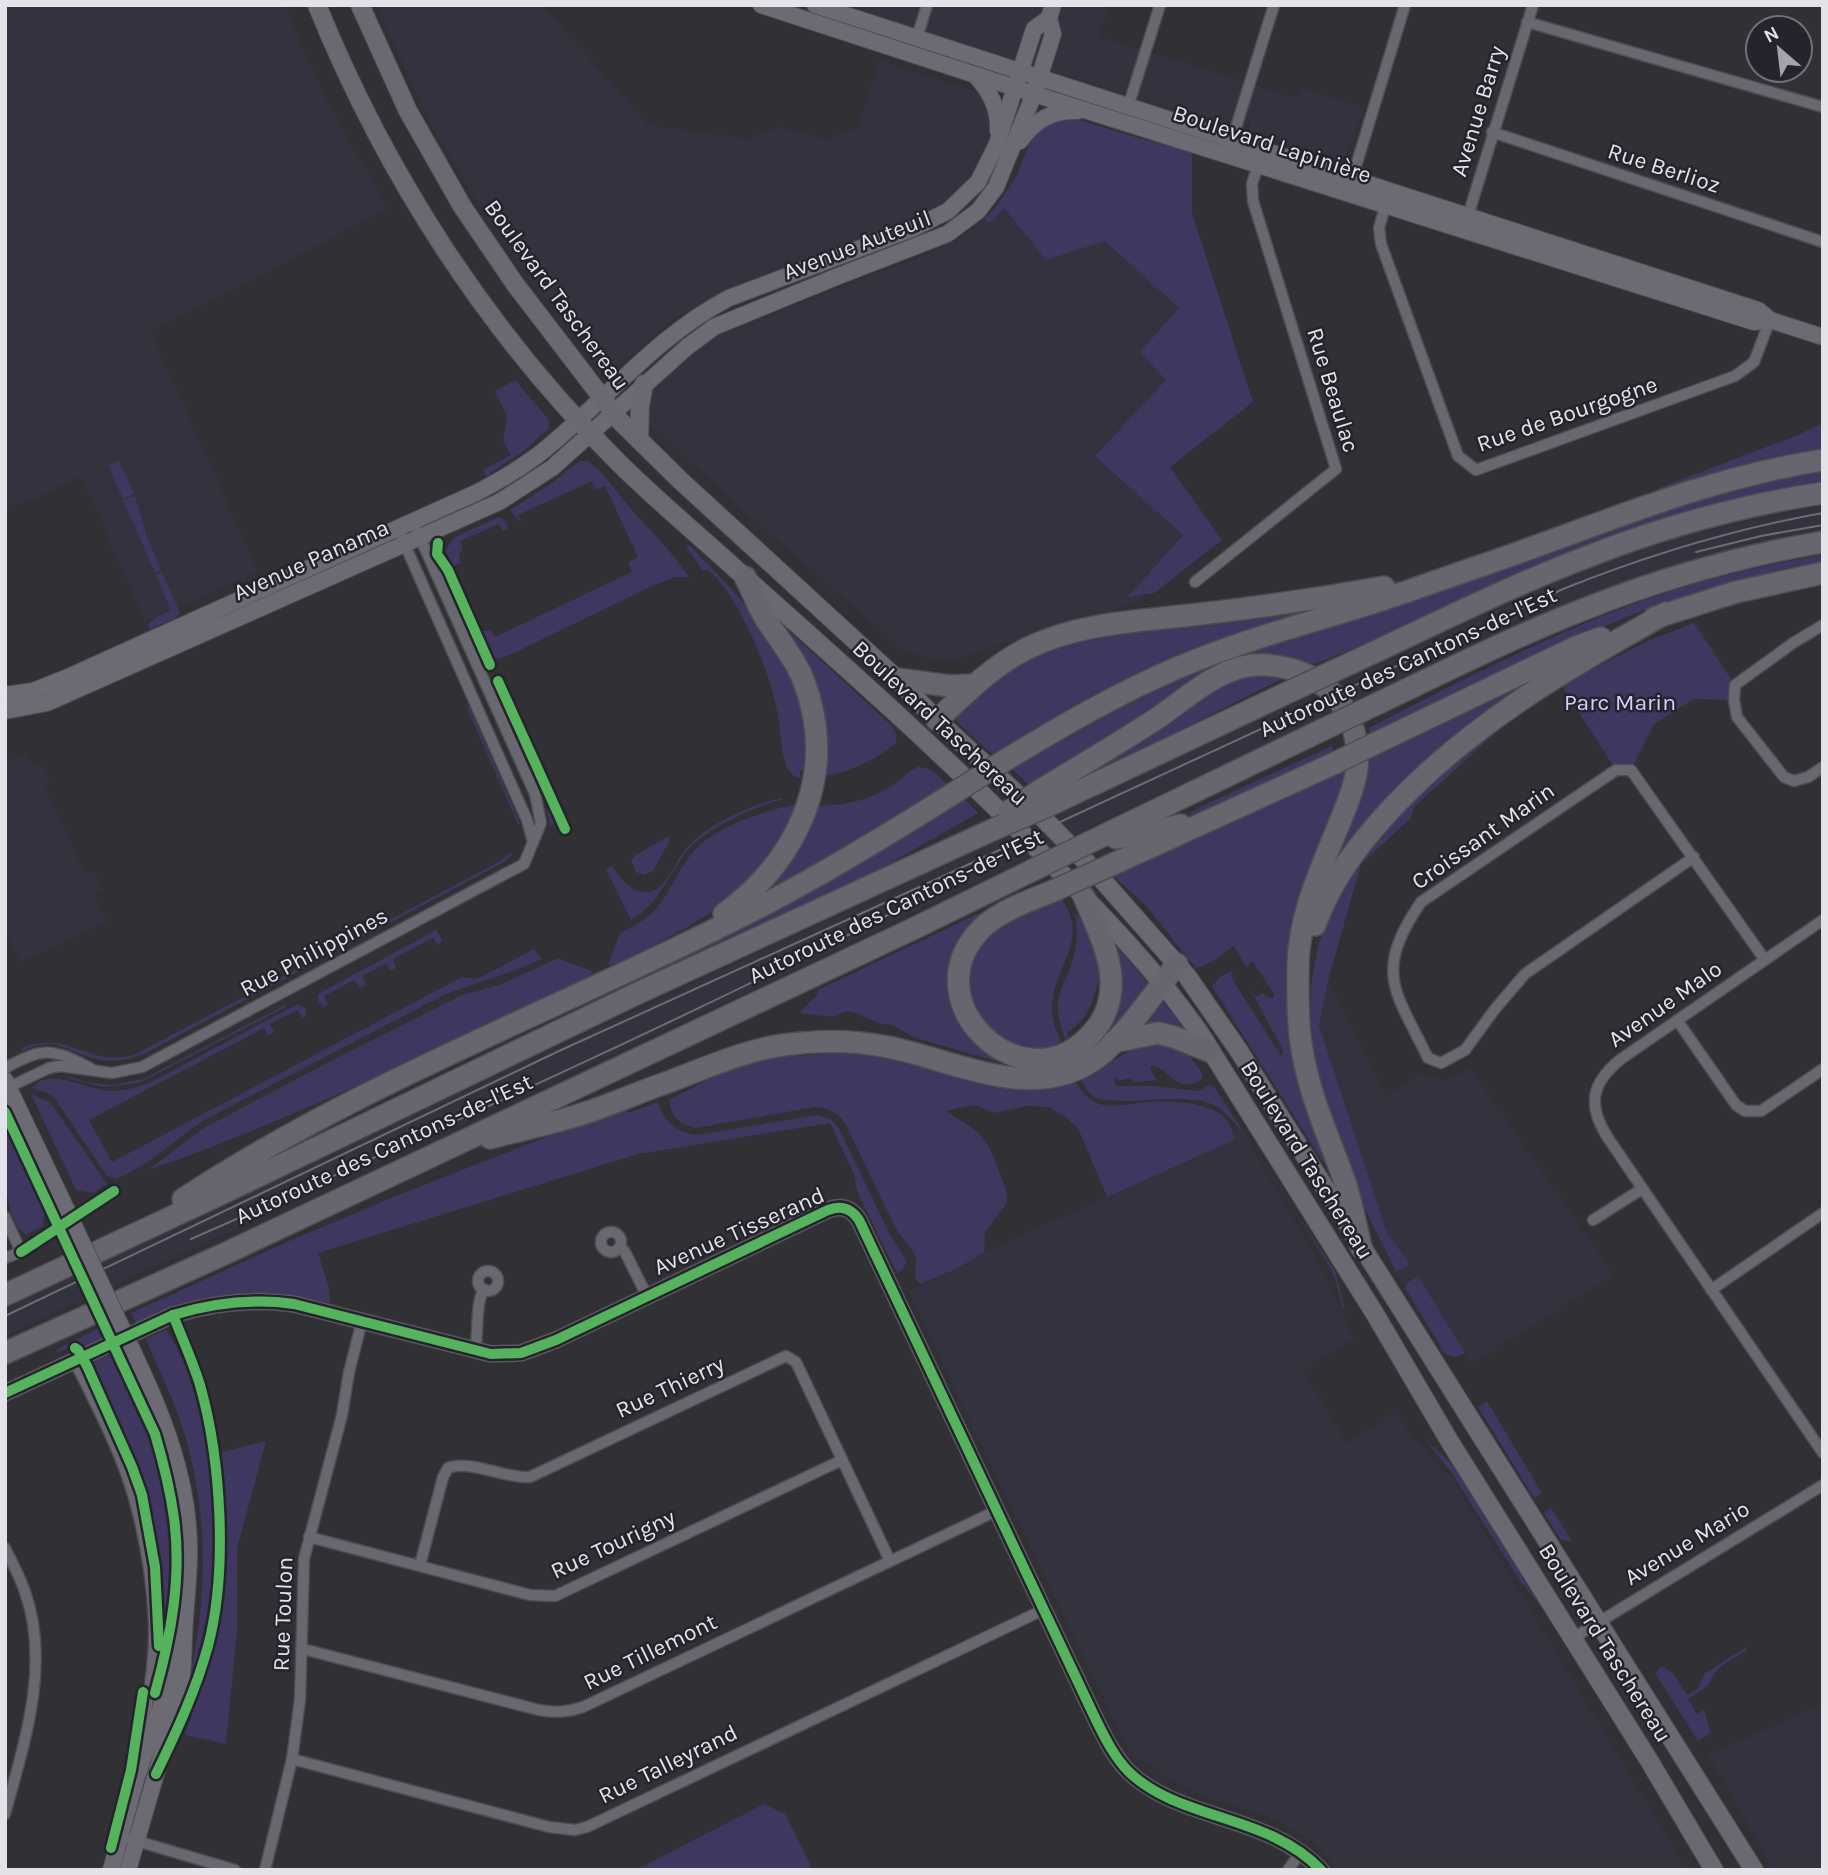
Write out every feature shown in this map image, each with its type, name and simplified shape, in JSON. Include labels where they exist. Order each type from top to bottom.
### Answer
[{"type":"highway","points":[[124,1238],[217,1177],[355,1101],[743,916],[820,874],[1091,709],[1177,668],[1255,638],[1371,603],[1664,498],[1739,477],[1823,460]]},
{"type":"highway","name":"Autoroute des Cantons-de-l'Est","points":[[5,1294],[237,1186],[623,1000],[948,849],[1046,798],[1291,691],[1553,570],[1609,548],[1716,515],[1823,493]]},
{"type":"highway","name":"Autoroute des Cantons-de-l'Est","points":[[5,1353],[222,1255],[917,927],[1364,710],[1553,623],[1614,598],[1710,567],[1772,551],[1823,542]]},
{"type":"highway","points":[[1084,897],[1108,959],[1111,984],[1107,1007],[1096,1028],[1076,1048],[1058,1056],[1027,1058],[998,1049],[975,1028],[961,1000],[960,968],[969,946],[984,926],[1004,912],[1372,746],[1576,647],[1666,613],[1754,587],[1823,573]]},
{"type":"highway","points":[[937,720],[973,685],[1017,654],[1076,631],[1328,597],[1452,574]]},
{"type":"highway","points":[[658,956],[724,914],[757,888],[788,850],[808,806],[814,773],[816,734],[805,687],[793,659],[768,622],[745,576]]},
{"type":"highway","points":[[1298,991],[1309,942],[1331,887],[1352,853],[1399,801],[1462,743],[1521,698],[1666,613]]},
{"type":"highway","points":[[1046,798],[1119,743],[1213,680],[1235,669],[1256,665],[1279,667],[1306,676],[1328,689],[1342,705],[1352,728],[1358,755],[1357,771],[1306,912],[1299,943],[1299,1030],[1316,1105],[1346,1187],[1361,1247]]},
{"type":"highway","points":[[897,680],[950,686],[973,685]]},
{"type":"highway","points":[[1090,842],[1172,827],[1230,810]]},
{"type":"highway","points":[[439,1151],[574,1116],[775,1046],[811,1042],[868,1044],[902,1049],[991,1074],[1023,1079],[1053,1076],[1094,1060],[1113,1042],[1177,964]]},
{"type":"highway","points":[[1113,1042],[1158,1033],[1209,1051]]},
{"type":"main road","name":"Boulevard Taschereau","points":[[317,5],[366,114],[427,222],[489,311],[578,420],[665,507],[745,576],[1018,830],[1118,931],[1198,1030],[1369,1304],[1456,1452],[1573,1637],[1714,1870]]},
{"type":"main road","name":"Boulevard Taschereau","points":[[360,5],[408,111],[458,200],[514,284],[613,412],[639,440],[1063,838],[1199,990],[1754,1870]]},
{"type":"main road","points":[[639,440],[644,384]]},
{"type":"main road","points":[[919,736],[937,720]]},
{"type":"street","name":"Boulevard Lapinière","points":[[761,5],[975,74],[1016,79],[1039,78],[1233,140],[1260,157],[1466,223],[1754,322],[1770,320],[1823,337]]},
{"type":"street","name":"Boulevard Lapinière","points":[[816,5],[917,38],[1016,79],[1034,94],[1260,157],[1352,179],[1388,198]]},
{"type":"street","points":[[917,38],[927,5]]},
{"type":"street","points":[[1128,107],[1160,5]]},
{"type":"street","points":[[1233,140],[1274,5]]},
{"type":"street","points":[[1352,179],[1405,5]]},
{"type":"street","name":"Avenue Barry","points":[[1466,223],[1533,5]]},
{"type":"street","name":"Avenue Auteuil","points":[[601,397],[658,346],[705,311],[729,298],[914,228],[948,212],[978,182],[997,144],[1034,29],[1051,12]]},
{"type":"street","name":"Avenue Auteuil","points":[[613,412],[714,327],[947,234],[978,211],[996,187],[1034,94],[1053,34],[1051,12]]},
{"type":"street","points":[[1527,23],[1823,107]]},
{"type":"street","points":[[975,74],[991,93],[998,122],[997,144]]},
{"type":"street","points":[[1007,160],[1026,134],[1045,117],[1062,111],[1093,111]]},
{"type":"street","name":"Rue Berlioz","points":[[1493,132],[1823,243]]},
{"type":"street","name":"Rue Beaulac","points":[[1195,582],[1336,469],[1253,201],[1251,187],[1260,157]]},
{"type":"street","name":"Rue de Bourgogne","points":[[1388,198],[1379,228],[1381,244],[1458,456],[1476,470],[1735,376],[1754,362],[1770,320]]},
{"type":"street","name":"Avenue Panama","points":[[5,711],[47,703],[416,529],[537,456],[601,397]]},
{"type":"street","name":"Avenue Panama","points":[[416,529],[455,522],[513,494],[552,468],[613,412]]},
{"type":"street","name":"Rue Philippines","points":[[7,1084],[60,1066],[98,1072],[126,1072],[142,1067],[524,864],[541,822],[535,794],[416,529]]},
{"type":"street","name":"Avenue Panama","points":[[5,695],[33,691],[68,677],[401,536]]},
{"type":"street","points":[[401,536],[527,820],[533,842]]},
{"type":"street","points":[[1823,625],[1735,685],[1734,700],[1737,717],[1784,777],[1794,781],[1808,778],[1823,767]]},
{"type":"street","name":"Croissant Marin","points":[[1694,857],[1525,974],[1465,1051],[1441,1063],[1428,1058],[1393,986],[1392,963],[1405,925],[1421,902],[1616,771],[1631,770],[1694,857],[1765,960]]},
{"type":"street","name":"Avenue Malo","points":[[1823,920],[1610,1067],[1595,1093],[1598,1123],[1823,1453]]},
{"type":"street","points":[[1677,1020],[1736,1104],[1745,1111],[1761,1111],[1823,1069]]},
{"type":"street","points":[[5,1068],[30,1055],[48,1052],[69,1056],[98,1072]]},
{"type":"street","points":[[7,1084],[166,1427],[182,1488],[189,1543],[185,1668],[156,1774]]},
{"type":"street","points":[[1593,1220],[1642,1188]]},
{"type":"street","name":"Avenue Tisserand","points":[[5,1393],[173,1315],[220,1304],[260,1301],[294,1304],[475,1350],[502,1354],[535,1349],[828,1210],[851,1210],[859,1220],[1043,1610],[1102,1732],[1118,1759],[1130,1772],[1161,1794],[1267,1833],[1301,1852],[1321,1870]]},
{"type":"street","points":[[1711,1290],[1822,1216]]},
{"type":"street","points":[[5,1217],[21,1252],[5,1258]]},
{"type":"street","points":[[620,1246],[648,1296]]},
{"type":"street","points":[[475,1350],[479,1300],[484,1289]]},
{"type":"street","points":[[111,1870],[128,1839],[182,1719],[209,1645],[220,1569],[218,1498],[210,1438],[200,1385],[173,1315]]},
{"type":"street","name":"Rue Toulon","points":[[265,1870],[292,1759],[300,1700],[303,1565],[342,1415],[349,1371],[362,1321]]},
{"type":"street","name":"Rue Thierry","points":[[420,1565],[443,1477],[448,1468],[464,1465],[508,1476],[530,1477],[786,1356],[796,1362],[890,1562]]},
{"type":"street","points":[[74,1360],[119,1456],[134,1497],[145,1543],[154,1620],[128,1839],[128,1870]]},
{"type":"street","name":"Rue Tourigny","points":[[309,1537],[530,1595],[555,1596],[842,1460]]},
{"type":"street","name":"Avenue Mario","points":[[1573,1637],[1823,1485]]},
{"type":"street","name":"Rue Tillemont","points":[[303,1649],[540,1710],[569,1712],[996,1511]]},
{"type":"street","points":[[5,1548],[26,1593],[35,1658],[26,1737],[5,1814]]},
{"type":"street","name":"Rue Talleyrand","points":[[292,1759],[549,1827],[575,1830],[587,1827],[1043,1610]]},
{"type":"street","points":[[137,1776],[161,1707],[170,1666],[184,1635]]},
{"type":"street","points":[[128,1839],[235,1870]]},
{"type":"street","points":[[1288,1870],[1301,1852]]},
{"type":"shaded area","points":[[5,5],[284,5],[328,103],[388,209],[151,332],[258,572],[145,621],[81,476],[30,501],[5,507]]},
{"type":"shaded area","points":[[375,5],[542,5],[648,125],[749,139],[778,127],[827,139],[858,127],[880,59],[897,67],[982,93],[992,115],[991,137],[977,170],[960,191],[933,211],[713,296],[677,317],[605,376],[490,222],[435,131]]},
{"type":"shaded area","points":[[838,5],[1104,5],[1108,7],[1099,36],[1296,98],[1302,88],[1365,108],[1344,160],[1250,131],[1250,119],[1232,114],[1223,125]]},
{"type":"shaded area","points":[[1073,118],[1192,151],[1192,213],[1253,402],[1170,467],[1183,535],[1141,601],[947,662],[905,651],[745,512],[654,428],[647,419],[650,391],[692,352],[720,334],[945,247],[969,232],[996,207],[1015,179],[1029,143]]},
{"type":"shaded area","points":[[1823,506],[1823,533],[1806,536],[1357,703],[1354,700],[1320,716],[1321,720],[1115,815],[740,995],[5,1336],[5,1308],[236,1197],[1101,793],[1307,698],[1311,701],[1347,684],[1343,682],[1521,597],[1599,564],[1658,544],[1719,527]]},
{"type":"shaded area","points":[[26,753],[32,766],[41,762],[50,781],[44,784],[85,875],[94,871],[103,890],[94,894],[107,922],[20,962],[5,929],[5,763]]},
{"type":"shaded area","points":[[1328,981],[1386,1097],[1421,1072],[1446,1081],[1470,1068],[1614,1275],[1471,1364],[1418,1277],[1407,1283],[1405,1288],[1396,1272],[1410,1264],[1387,1233],[1319,1025]]},
{"type":"shaded area","points":[[1241,1128],[1325,1274],[1353,1339],[1303,1370],[1347,1443],[1396,1412],[1418,1443],[1452,1479],[1687,1870],[1339,1870],[1312,1842],[1271,1817],[1214,1800],[1173,1782],[1130,1752],[908,1290],[930,1282],[984,1252],[1107,1197]]},
{"type":"shaded area","points":[[1823,1704],[1823,1870],[1774,1870],[1708,1755]]},
{"type":"green space","points":[[1073,118],[1192,151],[1192,213],[1253,402],[1170,467],[1222,540],[1154,593],[1128,597],[1183,535],[1095,456],[1166,380],[1140,352],[1179,308],[1105,241],[1046,260],[1004,208],[993,221],[988,222],[985,219],[1011,185],[1039,130],[1058,120]]},
{"type":"green space","points":[[515,380],[549,420],[549,428],[526,449],[486,476],[483,470],[511,455],[503,441],[507,416],[495,391]]},
{"type":"green space","points":[[1823,423],[1823,449],[1742,465],[1659,490],[1659,488]]},
{"type":"green space","points":[[119,461],[134,494],[123,499],[108,465]]},
{"type":"green space","points":[[580,461],[588,461],[601,472],[689,577],[675,577],[654,585],[516,652],[498,659],[493,658],[482,632],[490,629],[495,637],[632,572],[628,562],[638,557],[605,486],[596,490],[592,481],[518,515],[521,523],[510,510]]},
{"type":"green space","points":[[1823,469],[1823,484],[1384,636],[1315,664],[1270,655],[1182,693],[1030,786],[1011,768],[1034,751],[1164,682],[1675,502]]},
{"type":"green space","points":[[135,496],[146,534],[161,570],[155,573],[123,500]]},
{"type":"green space","points":[[499,517],[508,528],[503,531],[499,524],[460,541],[463,549],[459,555],[461,563],[452,567],[446,550],[452,540]]},
{"type":"green space","points":[[689,545],[760,624],[788,669],[798,693],[806,725],[807,768],[803,768],[802,772],[800,770],[801,779],[792,774],[786,765],[773,694],[752,636],[732,598],[709,570],[702,570],[686,546]]},
{"type":"green space","points":[[1823,555],[1823,563],[1718,586],[1631,615],[1370,738],[1369,728],[1492,666],[1586,623],[1693,584]]},
{"type":"green space","points":[[162,572],[180,613],[176,618],[150,629],[148,625],[156,617],[171,610],[156,575]]},
{"type":"green space","points":[[1337,607],[1121,685],[994,756],[955,720],[955,714],[1016,662],[1090,633]]},
{"type":"green space","name":"Parc Marin","points":[[1694,623],[1735,685],[1734,700],[1694,699],[1654,724],[1631,770],[1616,770],[1561,685],[1648,641]]},
{"type":"green space","points":[[785,631],[790,632],[892,726],[897,736],[895,744],[860,765],[820,777]]},
{"type":"green space","points":[[1243,674],[1291,675],[1095,772],[1092,768],[1210,690]]},
{"type":"green space","points":[[1532,679],[1535,683],[1335,872],[1329,868],[1367,758]]},
{"type":"green space","points":[[1561,685],[1516,714],[1414,807],[1411,818],[1361,864],[1328,981],[1319,1025],[1387,1233],[1410,1264],[1396,1272],[1361,1201],[1325,1100],[1314,1058],[1310,1024],[1311,985],[1318,946],[1332,907],[1354,865],[1417,796],[1504,719]]},
{"type":"green space","points":[[502,698],[558,819],[557,823],[550,826],[546,803],[500,699]]},
{"type":"green space","points":[[469,706],[518,818],[520,824],[467,708]]},
{"type":"green space","points":[[1332,746],[1333,755],[1227,803],[1190,815],[1189,813],[1202,806]]},
{"type":"green space","points":[[1351,765],[1290,973],[1333,1172],[1330,1173],[1212,986],[1221,976],[1233,971],[1231,974],[1234,982],[1281,1056],[1283,1051],[1279,1042],[1249,988],[1256,997],[1262,993],[1273,998],[1274,994],[1253,962],[1250,962],[1247,968],[1234,946],[1211,962],[1196,968],[1146,906],[1111,873]]},
{"type":"green space","points":[[917,767],[931,770],[948,786],[763,897],[760,892],[814,806],[844,804],[872,796],[890,787]]},
{"type":"green space","points":[[962,797],[978,813],[885,866],[629,986],[627,982]]},
{"type":"green space","points":[[782,798],[730,820],[693,844],[656,898],[631,920],[606,869],[612,866],[635,890],[655,890],[668,877],[684,851],[703,833],[743,811]]},
{"type":"green space","points":[[796,805],[785,834],[769,860],[725,903],[644,951],[608,965],[620,933],[636,925],[657,907],[684,864],[703,843],[741,821]]},
{"type":"green space","points":[[668,837],[670,840],[653,871],[644,875],[636,872],[631,861],[635,855]]},
{"type":"green space","points":[[510,853],[512,855],[504,862],[144,1054],[108,1061],[53,1045],[35,1046],[23,1051],[22,1048],[38,1043],[52,1043],[103,1056],[134,1055],[495,864]]},
{"type":"green space","points":[[1044,882],[1049,887],[999,909],[953,984],[1013,1066],[915,1038],[893,1025],[881,1024],[854,1012],[846,1011],[833,1017],[801,1013],[817,995],[818,990]]},
{"type":"green space","points":[[1059,895],[1072,925],[1069,951],[1052,1005],[1055,1027],[1064,1047],[1052,1051],[1008,1047],[971,1008],[968,966],[993,929]]},
{"type":"green space","points":[[1075,913],[1086,926],[1098,951],[1103,967],[1104,996],[1092,1022],[1068,1045],[1061,1027],[1058,1002],[1076,945]],"holes":[[[1100,976],[1102,985],[1094,1011],[1069,1041],[1067,1032],[1086,1014]]]},
{"type":"green space","points":[[436,930],[442,940],[440,944],[433,938],[393,959],[396,968],[390,971],[386,963],[362,976],[366,984],[360,988],[354,980],[324,996],[328,1005],[324,1007],[318,1002],[318,994]]},
{"type":"green space","points":[[1118,947],[1149,985],[1098,1045],[1095,1041],[1112,950]]},
{"type":"green space","points":[[534,949],[542,959],[446,994],[206,1119],[151,1159],[116,1179],[107,1176],[54,1097],[32,1088],[48,1079],[110,1091],[137,1087],[298,1004],[306,1009],[306,1016],[302,1018],[298,1010],[270,1024],[274,1032],[268,1036],[264,1028],[89,1120],[112,1162],[462,977],[477,979]]},
{"type":"green space","points":[[558,958],[594,972],[315,1104],[205,1150],[148,1170],[202,1129],[333,1060],[462,995],[502,984]]},
{"type":"green space","points":[[1162,1000],[1187,1032],[1143,1030],[1141,1024]]},
{"type":"green space","points":[[285,1005],[286,1007],[139,1083],[103,1087],[68,1078],[69,1076],[86,1082],[111,1085],[143,1079]]},
{"type":"green space","points":[[1152,1041],[1176,1048],[1188,1055],[1203,1075],[1200,1081],[1192,1084],[1179,1083],[1153,1065],[1150,1069],[1157,1080],[1135,1082],[1130,1078],[1119,1081],[1118,1078],[1114,1080],[1116,1086],[1151,1086],[1199,1091],[1209,1085],[1214,1087],[1255,1150],[1227,1115],[1214,1105],[1185,1099],[1102,1100],[1087,1090],[1081,1079],[1138,1046]]},
{"type":"green space","points":[[839,1053],[895,1059],[968,1080],[1008,1088],[1029,1089],[1076,1082],[1088,1098],[1105,1105],[1160,1102],[1201,1106],[1224,1117],[1231,1127],[1234,1140],[1107,1197],[1078,1128],[1049,1107],[1027,1106],[994,1113],[975,1105],[945,1111],[973,1128],[984,1140],[1005,1187],[1007,1203],[985,1232],[984,1252],[958,1268],[920,1284],[915,1278],[914,1253],[896,1229],[847,1127],[834,1112],[815,1107],[696,1128],[681,1122],[672,1111],[669,1100],[712,1075],[776,1057]]},
{"type":"green space","points":[[31,1094],[50,1102],[107,1184],[93,1193],[76,1190]]},
{"type":"green space","points":[[658,1102],[672,1125],[683,1132],[697,1135],[818,1115],[831,1119],[839,1128],[887,1229],[907,1262],[903,1269],[897,1273],[857,1191],[854,1174],[830,1123],[638,1154],[318,1253],[329,1288],[330,1304],[278,1294],[231,1294],[185,1304],[136,1323],[131,1313],[396,1196],[625,1106],[628,1113]]},
{"type":"green space","points":[[5,1120],[45,1203],[43,1226],[26,1235],[12,1214],[8,1199]]},
{"type":"green space","points":[[1296,1211],[1335,1271],[1345,1309],[1342,1307],[1331,1269]]},
{"type":"green space","points":[[1418,1276],[1465,1353],[1454,1357],[1444,1352],[1405,1288],[1407,1283]]},
{"type":"green space","points":[[103,1326],[108,1336],[81,1349],[75,1345],[57,1353],[56,1350]]},
{"type":"green space","points":[[166,1330],[179,1352],[194,1393],[210,1465],[213,1502],[212,1576],[200,1649],[189,1684],[202,1587],[202,1525],[192,1462],[183,1429],[146,1339]]},
{"type":"green space","points":[[114,1353],[148,1425],[166,1488],[172,1567],[163,1647],[160,1579],[148,1512],[125,1441],[91,1364]]},
{"type":"green space","points":[[1487,1401],[1542,1493],[1534,1498],[1478,1407]]},
{"type":"green space","points":[[1424,1438],[1453,1465],[1540,1606],[1521,1582],[1451,1472]]},
{"type":"green space","points":[[266,1441],[237,1549],[237,1630],[226,1744],[185,1735],[215,1646],[227,1566],[219,1453]]},
{"type":"green space","points":[[1551,1508],[1572,1541],[1561,1540],[1544,1513]]},
{"type":"green space","points":[[1746,1647],[1746,1651],[1719,1669],[1709,1685],[1688,1699],[1697,1714],[1704,1710],[1711,1733],[1698,1741],[1655,1673],[1662,1666],[1673,1673],[1687,1695],[1697,1689],[1705,1673]]},
{"type":"green space","points":[[764,1804],[785,1814],[813,1870],[636,1870]]},
{"type":"tram line","points":[[5,1316],[559,1051],[1563,589],[1691,544],[1823,513]]},
{"type":"tram line","points":[[1696,552],[1761,536],[1823,525]]},
{"type":"tram line","points":[[191,1239],[565,1071],[933,892]]},
{"type":"cycle path","points":[[438,543],[437,554],[448,570],[490,665]]},
{"type":"cycle path","points":[[498,681],[565,829]]},
{"type":"cycle path","points":[[5,1112],[155,1434],[174,1518],[177,1562],[174,1606],[155,1693]]},
{"type":"cycle path","points":[[21,1252],[114,1191]]},
{"type":"cycle path","points":[[5,1393],[173,1315],[233,1303],[294,1304],[491,1354],[521,1353],[556,1340],[828,1210],[845,1209],[859,1220],[1097,1722],[1119,1761],[1150,1788],[1198,1810],[1276,1838],[1300,1852],[1321,1870]]},
{"type":"cycle path","points":[[156,1774],[192,1695],[208,1646],[214,1616],[220,1550],[217,1480],[207,1414],[197,1376],[173,1315]]},
{"type":"cycle path","points":[[75,1348],[87,1366],[142,1495],[155,1567],[159,1646]]},
{"type":"cycle path","points":[[111,1848],[131,1770],[143,1692]]}]
